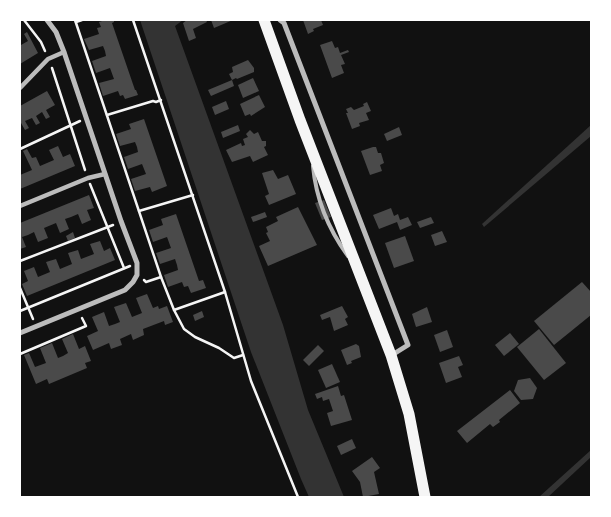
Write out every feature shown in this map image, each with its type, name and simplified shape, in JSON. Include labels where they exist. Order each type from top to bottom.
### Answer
[{"type":"main road","points":[[264,20],[391,355],[409,414],[425,497]]},
{"type":"street","points":[[20,333],[125,290],[137,275],[137,263],[64,52],[56,32],[47,20]]},
{"type":"street","points":[[280,20],[284,23],[408,345],[391,355]]},
{"type":"street","points":[[20,88],[48,59],[64,52]]},
{"type":"street","points":[[20,206],[88,178],[105,174]]},
{"type":"path","points":[[82,20],[76,21],[161,277],[174,310],[184,329],[195,337],[219,348],[234,358],[243,355]]},
{"type":"path","points":[[133,20],[225,292],[251,381],[298,497]]},
{"type":"path","points":[[22,21],[41,42],[88,178],[124,268]]},
{"type":"path","points":[[107,115],[160,100]]},
{"type":"path","points":[[20,149],[86,118]]},
{"type":"path","points":[[139,211],[193,195]]},
{"type":"path","points":[[20,261],[121,221]]},
{"type":"path","points":[[20,311],[137,263]]},
{"type":"path","points":[[137,275],[146,282],[161,277]]},
{"type":"path","points":[[20,288],[36,327]]},
{"type":"path","points":[[174,310],[225,292]]},
{"type":"path","points":[[20,354],[86,326],[79,309]]},
{"type":"shaded area","points":[[140,20],[183,20],[175,26],[283,325],[308,410],[344,497],[309,497],[301,479],[251,352]]},
{"type":"shaded area","points":[[591,125],[591,136],[484,227],[482,224]]},
{"type":"shaded area","points":[[591,450],[591,457],[548,497],[539,497]]},
{"type":"building","points":[[114,20],[112,23],[138,95],[125,99],[123,95],[120,96],[118,91],[103,96],[99,83],[114,79],[110,68],[96,73],[92,61],[106,56],[105,51],[103,46],[89,50],[84,39],[99,34],[97,28],[101,27],[99,22]]},
{"type":"building","points":[[187,20],[206,20],[207,22],[193,29],[196,38],[189,41],[183,23]]},
{"type":"building","points":[[211,20],[233,20],[214,28]]},
{"type":"building","points":[[303,20],[321,20],[323,25],[313,29],[314,31],[308,34]]},
{"type":"building","points":[[27,32],[38,53],[20,64],[20,43],[21,45],[28,41],[24,34]]},
{"type":"building","points":[[332,41],[335,48],[338,47],[340,53],[348,50],[349,52],[341,55],[345,64],[341,65],[344,73],[332,78],[320,45]]},
{"type":"building","points":[[248,60],[254,68],[254,72],[232,80],[229,74],[233,72],[232,67]]},
{"type":"building","points":[[253,78],[259,91],[243,98],[238,85]]},
{"type":"building","points":[[232,80],[234,86],[211,96],[208,90]]},
{"type":"building","points":[[47,91],[55,105],[46,110],[50,117],[46,119],[42,112],[36,116],[40,123],[36,125],[32,118],[25,121],[29,128],[25,130],[20,124],[20,106]]},
{"type":"building","points":[[259,95],[265,107],[251,116],[250,114],[245,116],[240,104]]},
{"type":"building","points":[[226,101],[229,109],[215,115],[212,107]]},
{"type":"building","points":[[367,102],[371,111],[366,113],[369,120],[359,123],[360,126],[352,129],[346,109],[351,107],[354,110],[364,106],[363,104]]},
{"type":"building","points":[[144,119],[167,186],[152,192],[150,187],[135,191],[131,179],[146,174],[142,164],[128,169],[124,157],[138,152],[137,147],[135,142],[120,146],[116,134],[131,129],[129,124]]},
{"type":"building","points":[[238,125],[240,131],[223,138],[221,132]]},
{"type":"building","points":[[399,127],[402,135],[387,141],[384,134]]},
{"type":"building","points":[[250,130],[254,134],[258,132],[262,141],[266,141],[266,146],[264,147],[268,155],[253,162],[250,156],[232,162],[226,150],[241,143],[242,146],[245,145],[243,139],[248,137],[246,134]]},
{"type":"building","points":[[58,146],[63,157],[70,154],[75,166],[20,189],[20,175],[32,170],[23,151],[27,149],[32,158],[36,157],[40,166],[54,160],[49,150]]},
{"type":"building","points":[[376,147],[378,153],[381,153],[384,163],[380,165],[382,171],[370,175],[361,151]]},
{"type":"building","points":[[273,170],[278,179],[288,175],[296,194],[269,205],[265,196],[269,194],[262,173]]},
{"type":"building","points":[[89,195],[94,208],[87,210],[91,220],[82,224],[78,214],[65,219],[69,229],[60,233],[56,223],[44,228],[48,238],[38,242],[34,232],[22,237],[26,247],[20,249],[20,223]]},
{"type":"building","points":[[324,200],[331,217],[322,220],[315,203]]},
{"type":"building","points":[[298,207],[317,245],[268,266],[259,246],[270,241],[266,233],[268,232],[266,227],[278,221],[276,217]]},
{"type":"building","points":[[391,208],[394,216],[398,214],[400,220],[408,217],[412,225],[400,230],[397,222],[379,229],[373,215]]},
{"type":"building","points":[[265,212],[267,217],[253,222],[251,217]]},
{"type":"building","points":[[176,214],[199,281],[203,280],[206,288],[191,293],[188,286],[184,287],[182,282],[168,287],[164,275],[178,270],[175,259],[160,264],[156,253],[171,248],[167,237],[153,242],[149,230],[163,225],[161,219]]},
{"type":"building","points":[[431,217],[434,223],[420,228],[417,222]]},
{"type":"building","points":[[442,231],[447,242],[435,246],[431,235]]},
{"type":"building","points":[[73,232],[75,238],[68,241],[66,236]]},
{"type":"building","points":[[405,236],[414,261],[394,268],[385,243]]},
{"type":"building","points":[[100,241],[104,251],[110,248],[115,260],[27,296],[22,284],[28,281],[24,271],[34,267],[38,277],[50,272],[46,262],[56,259],[60,269],[72,264],[68,253],[78,250],[81,259],[94,254],[90,244]]},
{"type":"building","points":[[582,282],[591,292],[591,315],[554,345],[534,321]]},
{"type":"building","points":[[147,294],[153,308],[158,306],[159,309],[167,306],[173,322],[165,325],[164,321],[143,329],[144,335],[133,340],[131,334],[120,339],[122,345],[111,349],[109,343],[93,350],[87,336],[98,331],[92,317],[104,312],[109,326],[120,322],[114,307],[126,303],[132,317],[142,313],[136,298]]},
{"type":"building","points":[[342,306],[348,317],[345,319],[348,325],[334,331],[330,317],[322,320],[320,315]]},
{"type":"building","points":[[427,307],[432,322],[416,327],[412,314]]},
{"type":"building","points":[[202,311],[204,317],[195,321],[193,315]]},
{"type":"building","points":[[539,329],[566,363],[544,380],[517,347]]},
{"type":"building","points":[[447,330],[453,347],[440,352],[434,335]]},
{"type":"building","points":[[510,333],[519,344],[504,356],[495,345]]},
{"type":"building","points":[[73,334],[79,349],[85,346],[91,361],[85,363],[87,368],[49,384],[47,379],[36,384],[24,355],[29,353],[35,367],[46,363],[40,348],[52,343],[58,358],[63,356],[68,353],[62,339]]},
{"type":"building","points":[[356,344],[359,346],[361,357],[347,365],[341,350]]},
{"type":"building","points":[[318,345],[324,351],[309,366],[303,360]]},
{"type":"building","points":[[459,356],[463,365],[458,367],[462,377],[446,383],[439,363]]},
{"type":"building","points":[[332,364],[340,382],[326,388],[318,370]]},
{"type":"building","points":[[530,378],[537,388],[533,399],[521,400],[514,391],[518,380]]},
{"type":"building","points":[[338,386],[341,396],[344,395],[352,420],[331,426],[327,413],[333,411],[329,399],[323,401],[322,397],[317,399],[315,394]]},
{"type":"building","points":[[510,390],[520,403],[499,420],[500,422],[493,427],[490,424],[467,443],[457,431]]},
{"type":"building","points":[[352,439],[356,448],[341,455],[337,446]]},
{"type":"building","points":[[372,457],[380,468],[374,472],[379,494],[363,497],[360,482],[352,471]]}]
